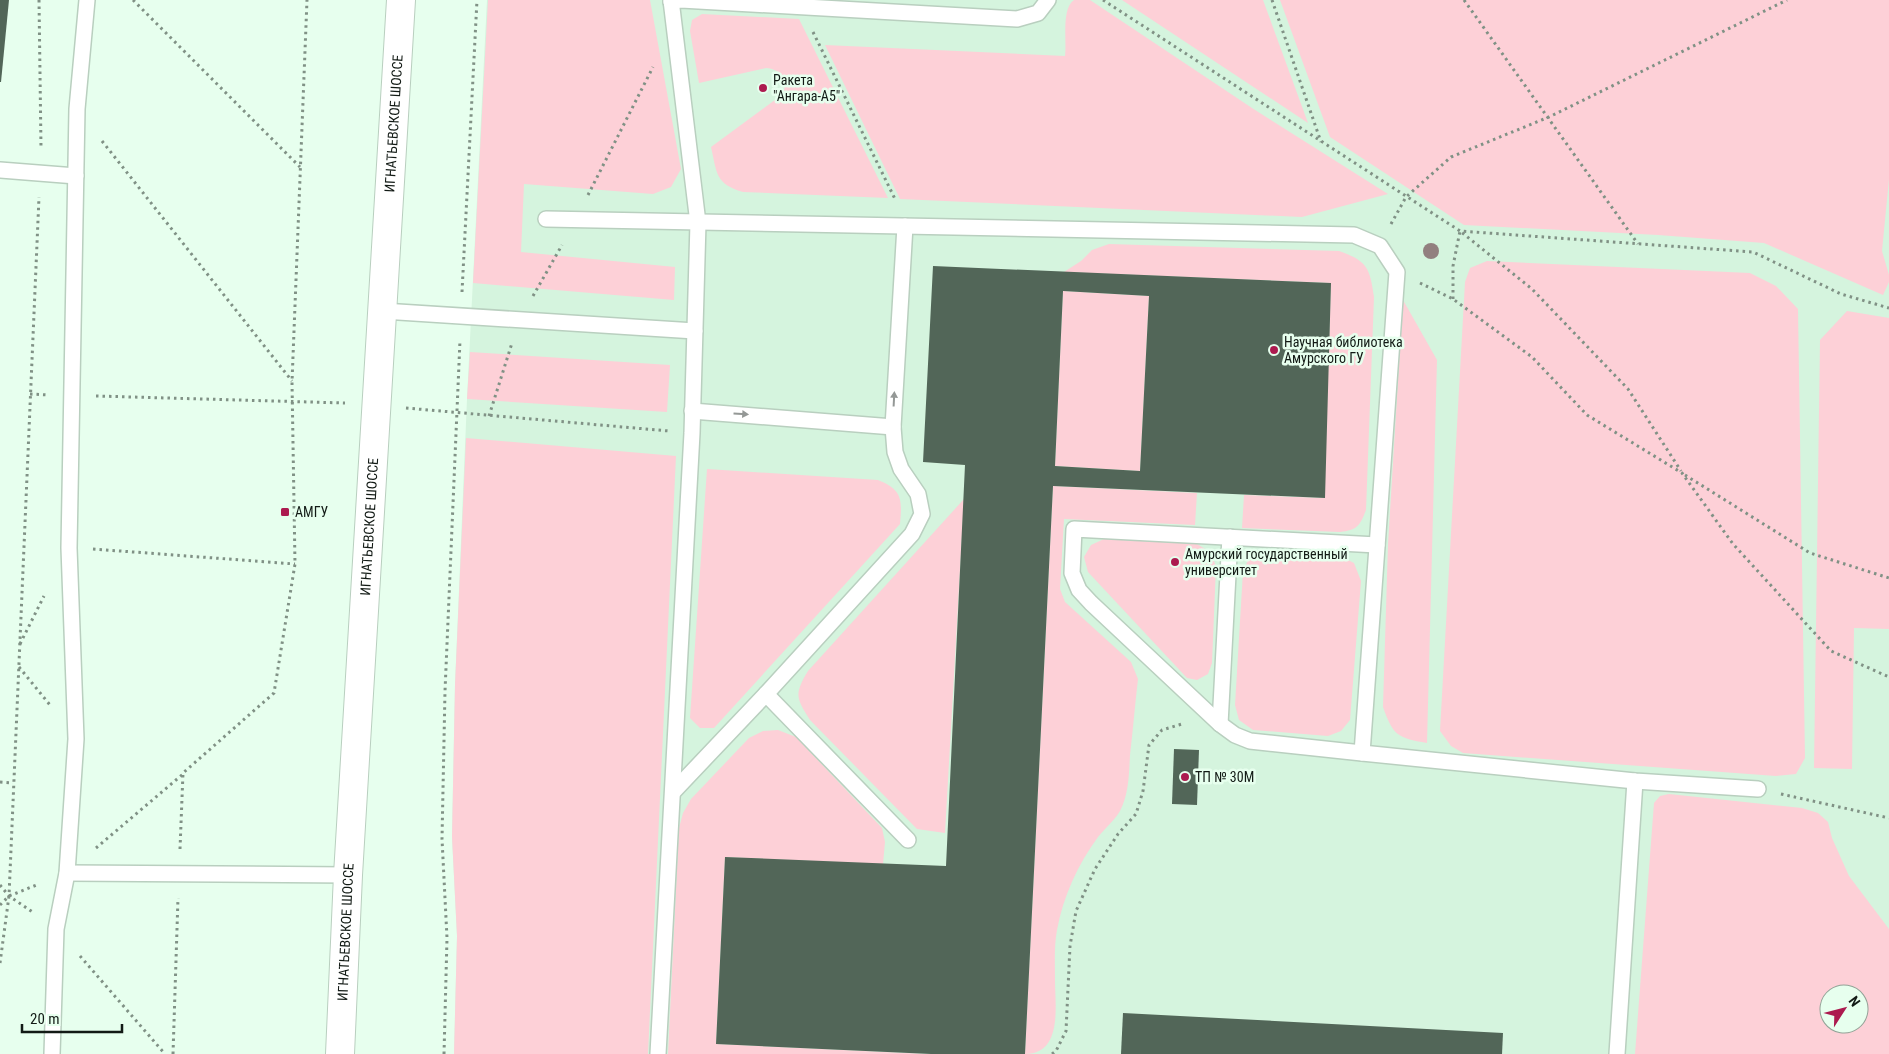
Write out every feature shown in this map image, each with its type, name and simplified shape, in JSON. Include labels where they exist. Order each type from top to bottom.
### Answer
[{"type":"main road","name":"ИГНАТЬЕВСКОЕ ШОССЕ","points":[[340,1054],[348,875],[375,405],[383,311],[401,0]]},
{"type":"lane","points":[[52,1054],[56,929],[66,873],[76,738],[69,548],[77,109],[87,0]]},
{"type":"lane","points":[[658,1054],[692,411],[698,223],[671,1],[1017,19],[1038,13],[1048,0]]},
{"type":"lane","points":[[0,170],[76,176]]},
{"type":"lane","points":[[546,219],[1354,235],[1380,246],[1397,272],[1362,753]]},
{"type":"lane","points":[[673,792],[766,694],[912,534],[922,514],[918,494],[901,469],[895,452],[893,426],[905,226]]},
{"type":"lane","points":[[383,311],[695,331]]},
{"type":"lane","points":[[692,411],[893,426]]},
{"type":"lane","points":[[1377,545],[1074,529],[1072,573],[1080,590],[1091,604],[1220,724],[1235,736],[1250,741],[1635,782],[1758,789]]},
{"type":"lane","points":[[1220,724],[1230,537]]},
{"type":"lane","points":[[766,694],[908,840]]},
{"type":"lane","points":[[1617,1054],[1635,782]]},
{"type":"lane","points":[[66,873],[348,875]]},
{"type":"path","points":[[0,963],[9,896],[40,174],[39,0]]},
{"type":"path","points":[[133,0],[300,168]]},
{"type":"path","points":[[173,1054],[178,874],[184,773],[274,693],[294,564],[292,382],[307,0]]},
{"type":"path","points":[[444,1054],[447,938],[442,839],[445,691],[477,0]]},
{"type":"path","points":[[1103,0],[1460,231],[1532,289],[1628,389],[1682,474],[1733,544],[1831,652],[1889,678]]},
{"type":"path","points":[[1272,0],[1322,143]]},
{"type":"path","points":[[1464,0],[1639,244]]},
{"type":"path","points":[[1380,246],[1406,197],[1451,157],[1549,117],[1787,0]]},
{"type":"path","points":[[800,7],[894,198],[905,226]]},
{"type":"path","points":[[41,107],[77,109],[292,382]]},
{"type":"path","points":[[1460,231],[1753,252],[1841,294],[1889,308]]},
{"type":"path","points":[[1452,299],[1453,266],[1460,231]]},
{"type":"path","points":[[1397,272],[1452,299],[1532,357],[1587,415],[1810,554],[1889,578]]},
{"type":"path","points":[[69,548],[294,564]]},
{"type":"path","points":[[1052,1054],[1056,1051],[1066,1031],[1070,946],[1076,910],[1095,869],[1118,834],[1136,814],[1149,745],[1162,730],[1180,724],[1220,724]]},
{"type":"path","points":[[0,782],[14,783]]},
{"type":"path","points":[[1758,789],[1889,818]]},
{"type":"path","points":[[0,885],[9,896],[56,929],[164,1054]]},
{"type":"shaded area","name":"Амурский государственный университет","points":[[487,0],[1889,0],[1889,1054],[454,1054],[457,936],[452,837],[455,685]]},
{"type":"shaded area","points":[[488,0],[650,0],[681,169],[671,187],[653,194],[524,184],[521,252],[675,267],[674,300],[473,283]]},
{"type":"shaded area","points":[[1074,0],[1090,0],[1252,108],[1388,194],[1302,217],[900,199],[825,45],[1065,56],[1067,10]]},
{"type":"shaded area","points":[[1122,0],[1263,0],[1308,123]]},
{"type":"shaded area","points":[[1280,0],[1889,0],[1889,179],[1882,251],[1889,275],[1889,282],[1883,295],[1764,243],[1658,235],[1464,225],[1330,137]]},
{"type":"shaded area","points":[[702,14],[799,19],[888,198],[743,192],[734,189],[722,181],[716,171],[711,147],[783,94],[785,84],[779,73],[766,68],[699,83],[690,31],[692,20]]},
{"type":"shaded area","points":[[1109,244],[1339,251],[1356,258],[1366,267],[1371,279],[1374,297],[1366,510],[1357,526],[1340,532],[1242,528],[1244,495],[1324,498],[1331,283],[1064,272],[1081,261],[1092,250]]},
{"type":"shaded area","points":[[1487,261],[1750,273],[1776,286],[1798,309],[1805,758],[1796,774],[1776,776],[1463,753],[1451,746],[1440,731],[1465,282],[1470,268]]},
{"type":"shaded area","points":[[1063,291],[1149,296],[1140,471],[1055,466]]},
{"type":"shaded area","points":[[1403,300],[1437,360],[1427,743],[1409,739],[1398,734],[1390,724],[1383,707],[1388,544]]},
{"type":"shaded area","points":[[1847,311],[1889,318],[1889,629],[1854,628],[1852,769],[1814,768],[1820,340]]},
{"type":"shaded area","points":[[470,352],[670,365],[667,412],[467,399]]},
{"type":"shaded area","points":[[466,438],[676,456],[648,1054],[454,1054],[457,936],[452,837],[455,685]]},
{"type":"shaded area","points":[[707,469],[878,480],[896,492],[901,502],[901,508],[900,524],[714,728],[700,728],[690,718]]},
{"type":"shaded area","points":[[1053,486],[1197,493],[1195,525],[1064,519],[1060,589],[1065,602],[1131,662],[1138,679],[1125,798],[1118,814],[1098,837],[1084,858],[1067,893],[1055,942],[1056,1014],[1054,1026],[1046,1046],[1037,1052],[1025,1054]]},
{"type":"shaded area","points":[[964,499],[945,833],[917,829],[810,720],[798,696],[800,685],[808,671]]},
{"type":"shaded area","points":[[1104,539],[1197,544],[1210,552],[1216,566],[1212,663],[1208,674],[1197,680],[1187,678],[1088,572],[1084,557],[1091,545]]},
{"type":"shaded area","points":[[1265,551],[1338,555],[1354,563],[1361,581],[1350,720],[1341,731],[1328,736],[1253,730],[1239,720],[1235,705],[1243,571],[1250,556]]},
{"type":"shaded area","points":[[778,730],[796,737],[882,828],[885,842],[883,864],[725,857],[716,1044],[927,1054],[668,1054],[679,828],[683,813],[691,799],[749,738],[763,731]]},
{"type":"shaded area","points":[[1669,794],[1802,808],[1818,813],[1828,822],[1832,838],[1849,876],[1889,929],[1889,1054],[1635,1054],[1654,803],[1660,796]]},
{"type":"building","points":[[0,0],[9,0],[1,82],[0,82]]},
{"type":"building","points":[[933,266],[1331,283],[1325,498],[1053,486],[1025,1054],[931,1054],[716,1044],[725,857],[946,866],[965,465],[923,462]],"holes":[[[1063,291],[1149,296],[1140,471],[1055,466]]]},
{"type":"building","name":"ТП № 30М","points":[[1174,749],[1199,750],[1197,805],[1172,804]]},
{"type":"building","points":[[1123,1013],[1503,1033],[1502,1054],[1121,1054]]},
{"type":"place","name":"Ракета \"Ангара-А5\"","points":[[763,88]]},
{"type":"place","name":"Научная библиотека Амурского ГУ","points":[[1274,350]]},
{"type":"place","name":"АМГУ","points":[[285,512]]},
{"type":"place","name":"Амурский государственный университет","points":[[1175,562]]},
{"type":"place","name":"ТП № 30М","points":[[1185,777]]}]
